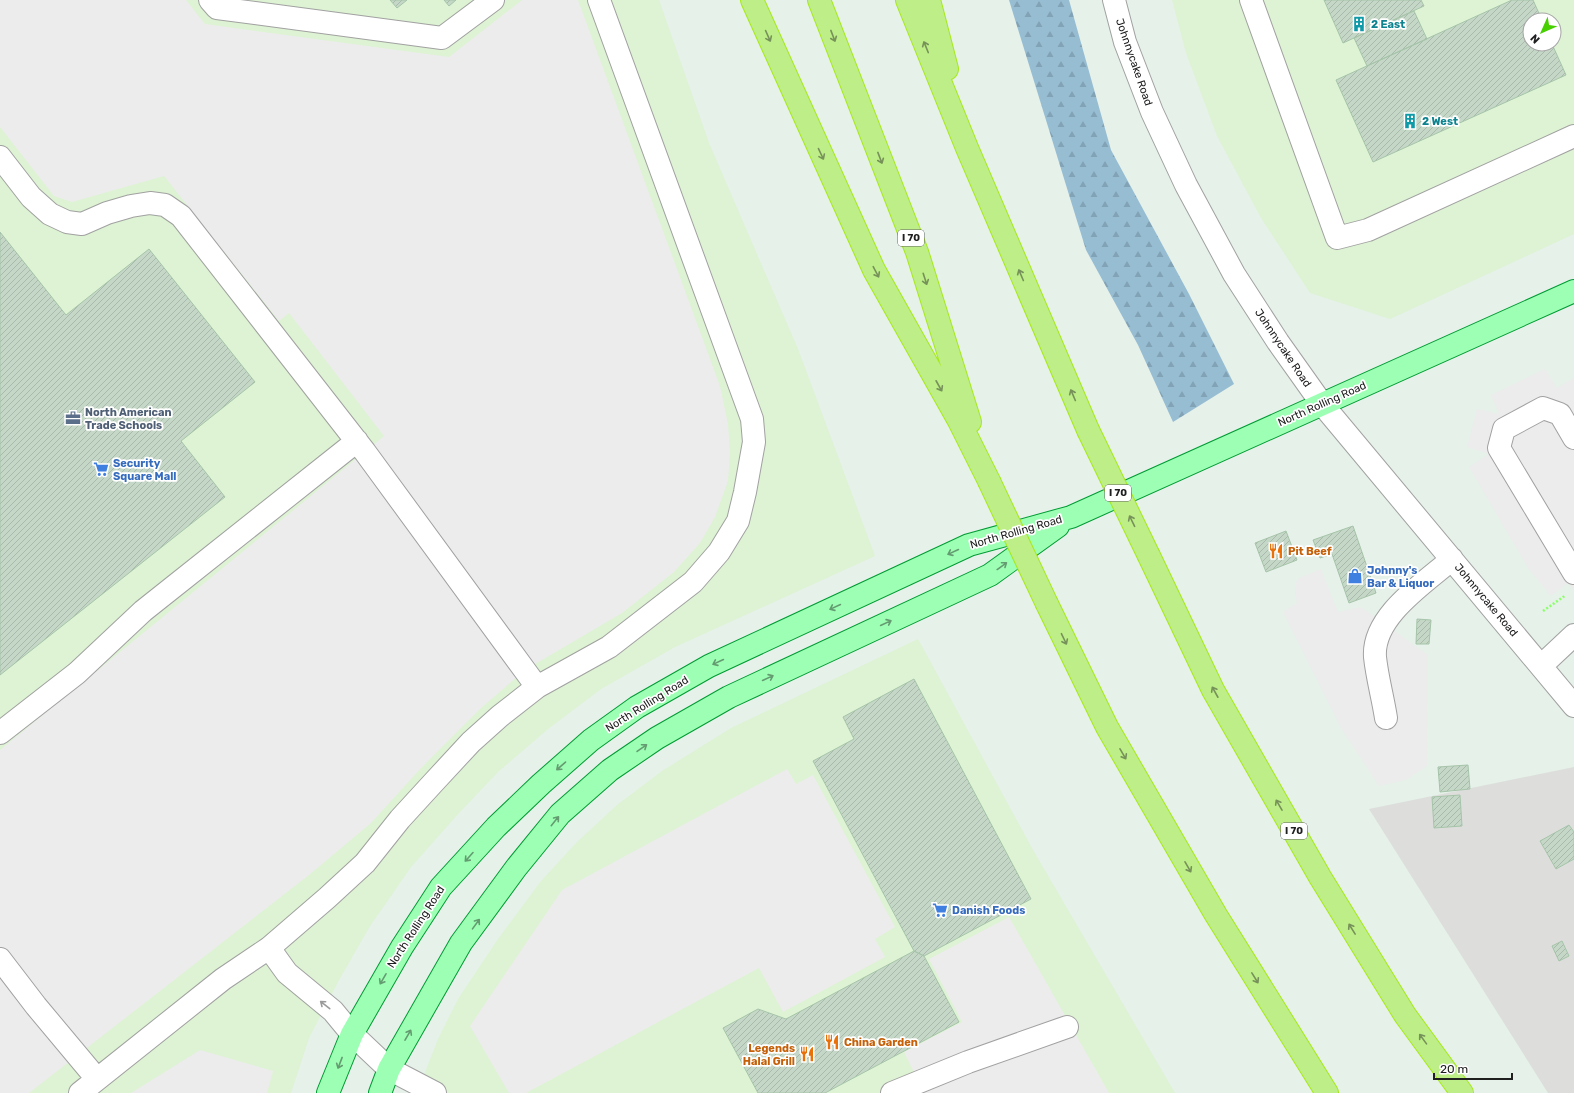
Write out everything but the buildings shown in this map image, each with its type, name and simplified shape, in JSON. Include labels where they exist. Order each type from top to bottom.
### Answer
[{"type":"highway","points":[[752,0],[874,270],[958,419],[989,482]]},
{"type":"highway","name":"I 70","points":[[819,0],[917,252],[989,482],[1107,727],[1216,915],[1327,1093]]},
{"type":"highway","name":"I 70","points":[[907,0],[967,148],[1088,430],[1213,690],[1320,877],[1405,1015],[1462,1093]]},
{"type":"highway","points":[[929,0],[967,148]]},
{"type":"main road","name":"North Rolling Road","points":[[328,1093],[352,1034],[402,948],[441,887],[496,827],[540,784],[591,740],[637,708],[709,666],[970,545],[1071,517],[1574,291]]},
{"type":"main road","name":"North Rolling Road","points":[[380,1093],[389,1068],[462,943],[516,868],[560,814],[610,770],[657,738],[729,697],[990,575],[1071,517]]},
{"type":"street","points":[[210,0],[217,8],[442,38],[493,0]]},
{"type":"street","points":[[80,1093],[223,979],[269,948],[365,864],[400,819],[471,742],[500,716],[537,687],[609,646],[693,582],[719,552],[738,521],[754,442],[752,419],[745,396],[599,0]]},
{"type":"street","name":"Johnnycake Road","points":[[1114,0],[1125,42],[1152,112],[1186,185],[1234,274],[1278,342],[1322,404],[1574,706]]},
{"type":"street","points":[[1251,0],[1337,238],[1368,230],[1574,136]]},
{"type":"street","points":[[0,157],[31,197],[50,214],[67,222],[82,224],[107,213],[150,203],[165,205],[181,216],[357,441],[537,687]]},
{"type":"street","points":[[1574,438],[1560,414],[1543,408],[1504,429],[1499,448],[1574,573]]},
{"type":"street","points":[[0,733],[77,673],[143,611],[357,441]]},
{"type":"street","points":[[1386,718],[1375,656],[1379,632],[1392,611],[1452,559]]},
{"type":"street","points":[[1541,666],[1574,635]]},
{"type":"street","points":[[269,948],[287,973],[333,1011],[352,1034],[389,1068],[435,1093]]},
{"type":"street","points":[[0,959],[36,1006],[98,1079]]},
{"type":"street","points":[[892,1093],[968,1062],[1067,1027]]},
{"type":"path","points":[[1543,611],[1568,594]]},
{"type":"shaded area","points":[[0,0],[659,0],[709,143],[798,349],[875,556],[675,647],[601,689],[548,729],[499,771],[411,867],[370,926],[339,980],[309,1038],[291,1093],[0,1093]]},
{"type":"shaded area","points":[[0,0],[186,0],[205,24],[449,57],[522,0],[578,0],[720,386],[728,424],[730,453],[728,481],[715,517],[700,543],[674,572],[622,613],[525,670],[480,709],[421,768],[371,823],[309,875],[29,1093],[0,1093],[0,750],[384,436],[289,313],[279,321],[164,176],[72,202],[54,196],[0,127]]},
{"type":"shaded area","points":[[1172,0],[1574,0],[1574,234],[1390,319],[1310,293],[1261,218],[1217,136],[1186,53]]},
{"type":"shaded area","points":[[1545,369],[1557,388],[1574,378],[1574,590],[1568,583],[1551,596],[1528,568],[1469,467],[1489,454],[1467,447],[1477,409],[1499,414],[1491,395]]},
{"type":"shaded area","points":[[1321,569],[1338,612],[1361,607],[1428,655],[1427,766],[1406,780],[1379,786],[1341,728],[1283,612],[1297,603],[1295,591],[1297,579]]},
{"type":"shaded area","points":[[918,639],[1033,850],[1175,1093],[417,1093],[438,1039],[458,999],[498,939],[541,881],[577,842],[617,805],[662,771],[731,728]]},
{"type":"shaded area","points":[[1574,767],[1574,1093],[1548,1093],[1369,809]]},
{"type":"shaded area","points":[[787,769],[796,784],[813,775],[895,927],[875,939],[885,957],[783,1012],[759,968],[526,1093],[509,1093],[470,1026],[562,890]]},
{"type":"shaded area","points":[[1009,917],[1109,1093],[924,1093],[904,1052],[962,1022],[929,959]]},
{"type":"shaded area","points":[[200,1050],[273,1071],[267,1093],[131,1093]]},
{"type":"green space","points":[[1009,0],[1069,0],[1111,150],[1189,294],[1234,384],[1173,422],[1138,345],[1086,250]]},
{"type":"place","name":"2 East","points":[[1359,24]]},
{"type":"place","name":"2 West","points":[[1410,121]]},
{"type":"place","name":"North American Trade Schools","points":[[73,418]]},
{"type":"place","name":"Security Square Mall","points":[[101,469]]},
{"type":"place","name":"Pit Beef","points":[[1276,551]]},
{"type":"place","name":"Johnny's Bar & Liquor","points":[[1355,576]]},
{"type":"place","name":"Danish Foods","points":[[940,910]]},
{"type":"place","name":"China Garden","points":[[832,1042]]},
{"type":"place","name":"Legends Halal Grill","points":[[807,1054]]}]
